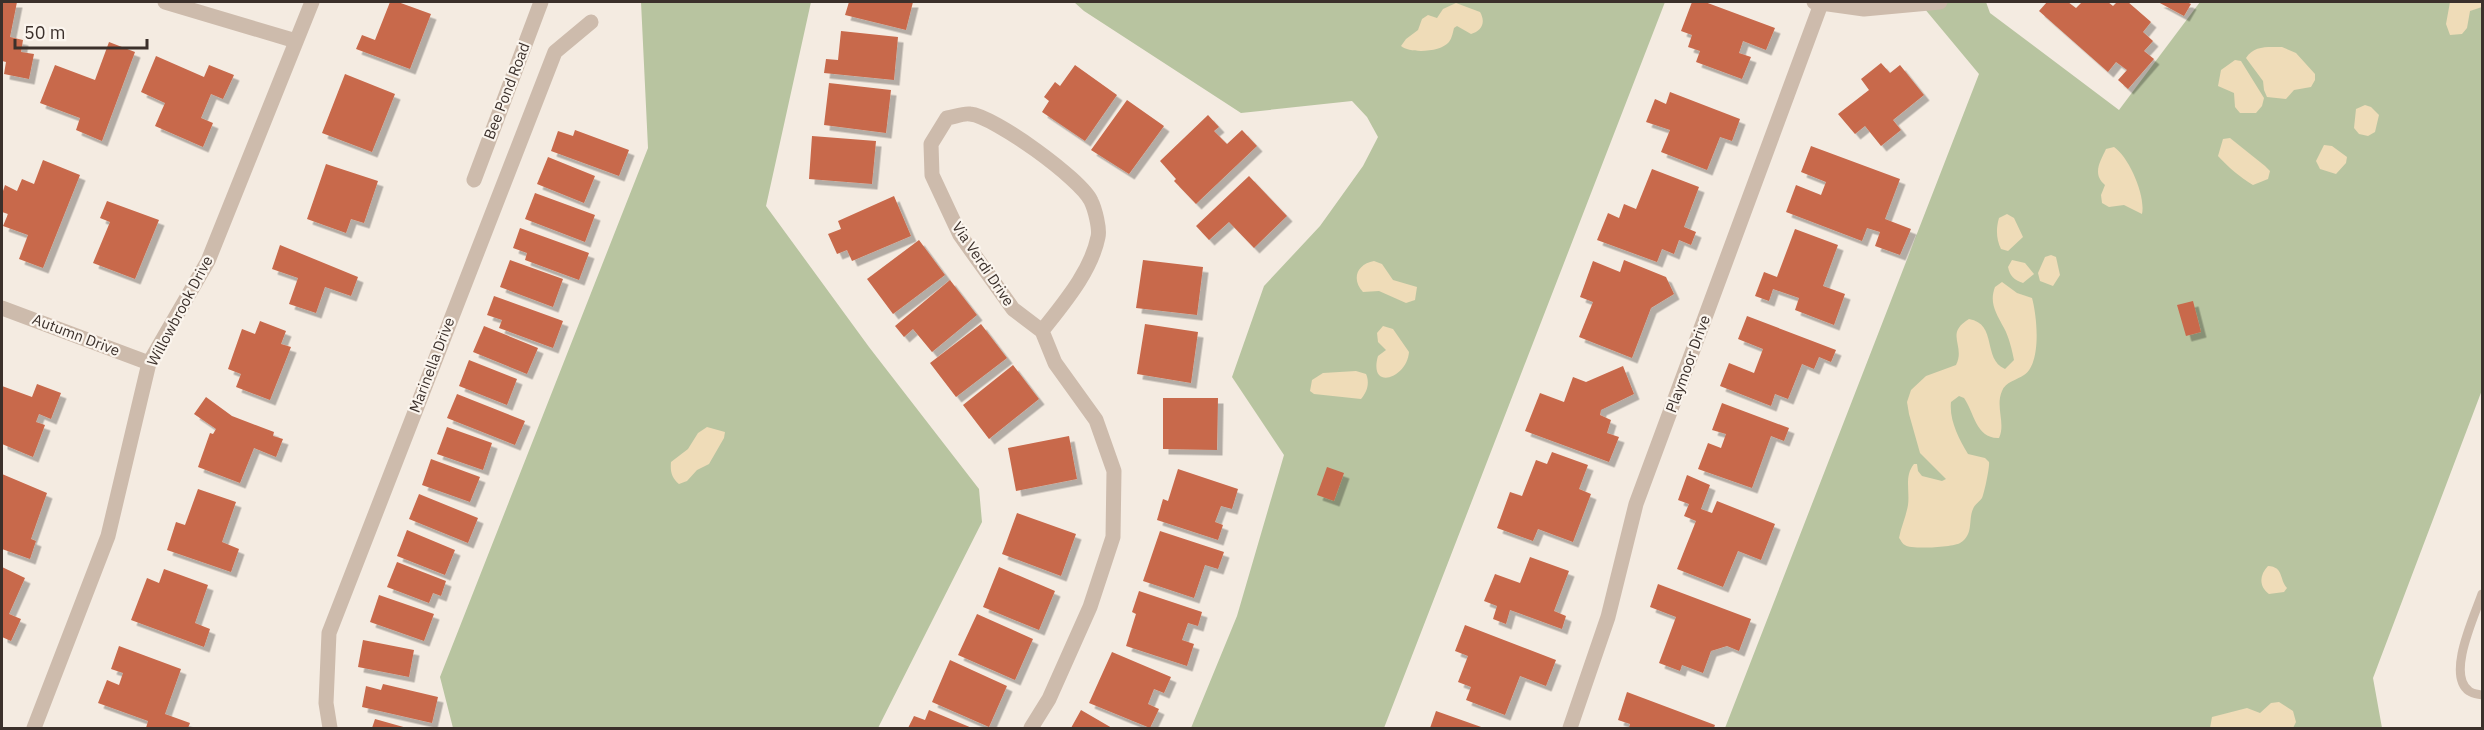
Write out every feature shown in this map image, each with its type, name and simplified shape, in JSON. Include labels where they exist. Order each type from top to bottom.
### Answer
[{"type":"street","points":[[165,2],[297,41]]},
{"type":"street","name":"Willowbrook Drive","points":[[34,729],[108,536],[149,363],[208,261],[312,2]]},
{"type":"street","name":"Bee Pond Road","points":[[474,180],[541,2]]},
{"type":"street","points":[[1817,3],[1864,9],[1940,2]]},
{"type":"street","name":"Playmoor Drive","points":[[1570,729],[1608,617],[1636,504],[1817,3]]},
{"type":"street","name":"Marinella Drive","points":[[330,729],[326,703],[329,633],[555,52],[591,22]]},
{"type":"street","name":"Via Verdi Drive","points":[[970,114],[1004,128],[1064,171],[1091,200],[1099,235],[1087,267],[1064,303],[1042,331],[1013,309],[960,236],[932,175],[931,144],[947,118],[970,114]]},
{"type":"street","name":"Autumn Drive","points":[[2,308],[149,363]]},
{"type":"street","points":[[1031,729],[1049,699],[1090,607],[1113,537],[1114,471],[1096,420],[1055,363],[1042,331]]},
{"type":"lane","points":[[2482,594],[2460,657],[2463,685],[2470,693],[2482,695]]},
{"type":"green space","points":[[641,2],[811,2],[766,206],[869,347],[979,489],[982,522],[878,728],[453,728],[440,677],[648,148]]},
{"type":"green space","points":[[1074,2],[1665,2],[1384,728],[1191,728],[1237,616],[1284,455],[1232,377],[1264,286],[1320,226],[1363,166],[1378,137],[1367,117],[1352,101],[1241,113],[1084,11]]},
{"type":"green space","points":[[1919,2],[1986,2],[1990,13],[2119,110],[2200,2],[2482,2],[2482,390],[2373,678],[2382,728],[1725,728],[1979,74]]},
{"type":"sand","points":[[2450,2],[2482,2],[2482,7],[2470,11],[2467,28],[2462,34],[2450,35],[2446,24]]},
{"type":"sand","points":[[1456,3],[1480,12],[1483,23],[1478,31],[1471,34],[1457,26],[1449,42],[1433,50],[1418,51],[1401,46],[1418,30],[1422,19],[1428,15],[1437,18],[1443,9]]},
{"type":"sand","points":[[2282,47],[2296,53],[2315,74],[2315,80],[2311,87],[2294,90],[2286,99],[2267,97],[2263,81],[2246,58],[2257,49]]},
{"type":"sand","points":[[2235,60],[2241,61],[2264,98],[2262,106],[2256,113],[2240,113],[2235,107],[2234,93],[2218,86],[2221,70]]},
{"type":"sand","points":[[2365,105],[2371,107],[2379,115],[2375,132],[2368,136],[2359,134],[2354,128],[2356,109]]},
{"type":"sand","points":[[2230,138],[2270,171],[2268,179],[2253,185],[2234,172],[2218,156],[2223,139]]},
{"type":"sand","points":[[2324,145],[2332,146],[2347,157],[2346,163],[2336,174],[2320,169],[2316,161]]},
{"type":"sand","points":[[2114,147],[2131,168],[2139,188],[2143,206],[2142,214],[2124,205],[2109,207],[2102,203],[2101,195],[2105,185],[2099,177],[2098,168],[2106,149]]},
{"type":"sand","points":[[2007,214],[2014,218],[2023,237],[2008,251],[2001,249],[1997,234],[1999,218]]},
{"type":"sand","points":[[2051,255],[2056,257],[2060,275],[2053,286],[2040,281],[2038,273],[2045,257]]},
{"type":"sand","points":[[2012,260],[2025,263],[2034,274],[2023,283],[2017,280],[2011,275],[2008,267]]},
{"type":"sand","points":[[1374,261],[1382,264],[1393,280],[1417,287],[1415,300],[1406,303],[1379,291],[1363,292],[1357,282],[1358,273],[1363,265]]},
{"type":"sand","points":[[2002,282],[2017,293],[2032,298],[2037,339],[2034,360],[2024,375],[2008,383],[2002,391],[1999,438],[1991,437],[1980,429],[1964,398],[1959,396],[1951,402],[1953,422],[1968,454],[1985,458],[1989,462],[1983,496],[1973,509],[1969,532],[1960,543],[1950,546],[1909,547],[1899,538],[1908,505],[1908,479],[1911,469],[1914,464],[1917,464],[1922,476],[1942,481],[1946,479],[1920,453],[1907,402],[1911,390],[1926,376],[1956,365],[1959,351],[1958,330],[1969,319],[1978,322],[1984,328],[1998,364],[2005,369],[2014,360],[2007,335],[1993,303],[1995,287]]},
{"type":"sand","points":[[1383,326],[1393,329],[1409,352],[1402,369],[1389,377],[1378,374],[1376,367],[1378,356],[1386,350],[1378,342],[1377,333]]},
{"type":"sand","points":[[1356,371],[1366,374],[1368,381],[1361,399],[1314,394],[1310,391],[1312,380],[1323,373]]},
{"type":"sand","points":[[707,427],[725,432],[724,438],[709,464],[697,470],[687,481],[679,484],[672,475],[671,462],[688,449],[698,433]]},
{"type":"sand","points":[[2268,566],[2279,571],[2287,588],[2284,592],[2269,594],[2263,588],[2262,577]]},
{"type":"sand","points":[[2279,702],[2293,711],[2296,722],[2293,728],[2210,728],[2212,717],[2247,708],[2260,713],[2271,703]]},
{"type":"building","points":[[2,2],[17,2],[10,37],[23,40],[21,52],[34,54],[29,79],[4,74],[6,62],[2,61]]},
{"type":"building","points":[[390,2],[398,2],[431,14],[410,69],[356,49],[362,35],[375,40]]},
{"type":"building","points":[[849,2],[913,2],[906,30],[845,15]]},
{"type":"building","points":[[1692,2],[1705,2],[1775,28],[1766,50],[1743,41],[1739,53],[1751,57],[1742,79],[1696,62],[1700,51],[1688,47],[1692,35],[1681,31]]},
{"type":"building","points":[[2047,2],[2068,2],[2076,8],[2082,2],[2108,2],[2113,6],[2117,2],[2128,2],[2151,22],[2143,32],[2153,41],[2144,51],[2154,59],[2128,89],[2118,80],[2127,70],[2116,62],[2108,72],[2039,11]]},
{"type":"building","points":[[2158,2],[2187,2],[2191,4],[2184,16]]},
{"type":"building","points":[[841,31],[898,37],[894,80],[824,73],[826,59],[838,60]]},
{"type":"building","points":[[109,42],[135,52],[102,141],[76,130],[80,118],[40,103],[55,65],[95,80]]},
{"type":"building","points":[[156,56],[204,77],[209,65],[234,75],[223,99],[211,94],[201,118],[213,123],[203,147],[155,126],[165,103],[141,92]]},
{"type":"building","points":[[1881,63],[1890,73],[1900,65],[1924,95],[1893,120],[1901,130],[1881,146],[1865,126],[1855,134],[1838,114],[1869,90],[1861,79]]},
{"type":"building","points":[[1075,65],[1117,95],[1085,141],[1042,112],[1049,101],[1044,97],[1055,82],[1060,86]]},
{"type":"building","points":[[345,74],[395,94],[372,152],[322,133]]},
{"type":"building","points":[[829,83],[891,90],[886,133],[824,125]]},
{"type":"building","points":[[1670,92],[1740,119],[1732,141],[1720,137],[1707,170],[1661,152],[1670,130],[1646,122],[1655,99],[1666,104]]},
{"type":"building","points":[[1127,100],[1164,126],[1129,174],[1091,150]]},
{"type":"building","points":[[1208,115],[1219,127],[1214,131],[1227,144],[1242,130],[1257,146],[1196,204],[1174,181],[1176,179],[1160,161]]},
{"type":"building","points":[[575,130],[629,150],[619,176],[551,151],[558,131],[573,136]]},
{"type":"building","points":[[812,136],[876,141],[872,184],[809,179]]},
{"type":"building","points":[[1811,146],[1900,179],[1885,219],[1911,229],[1900,255],[1875,246],[1880,232],[1867,228],[1862,241],[1786,212],[1796,185],[1821,195],[1826,182],[1801,172]]},
{"type":"building","points":[[548,157],[595,176],[584,203],[537,184]]},
{"type":"building","points":[[43,160],[80,175],[43,268],[19,259],[28,235],[3,226],[8,214],[2,212],[2,194],[5,185],[17,191],[22,179],[34,184]]},
{"type":"building","points":[[326,164],[378,181],[364,223],[351,219],[346,233],[307,219]]},
{"type":"building","points":[[1652,169],[1699,187],[1684,227],[1696,232],[1691,245],[1679,240],[1674,254],[1662,249],[1657,262],[1597,240],[1608,213],[1619,218],[1624,204],[1636,209]]},
{"type":"building","points":[[1249,176],[1287,216],[1254,248],[1229,222],[1209,240],[1196,226]]},
{"type":"building","points":[[535,193],[595,215],[585,242],[525,219]]},
{"type":"building","points":[[894,196],[911,236],[852,261],[847,250],[837,254],[828,234],[841,229],[838,221]]},
{"type":"building","points":[[107,201],[159,220],[135,279],[93,263],[110,222],[100,218]]},
{"type":"building","points":[[520,228],[589,253],[579,280],[525,260],[527,253],[513,248]]},
{"type":"building","points":[[1795,229],[1838,245],[1823,286],[1845,294],[1834,325],[1795,310],[1799,298],[1773,289],[1769,301],[1755,296],[1764,272],[1777,277]]},
{"type":"building","points":[[919,240],[945,275],[893,314],[867,279]]},
{"type":"building","points":[[280,245],[358,277],[351,296],[325,287],[316,313],[289,304],[298,278],[272,269]]},
{"type":"building","points":[[510,260],[563,279],[553,307],[500,287]]},
{"type":"building","points":[[1143,260],[1203,267],[1197,315],[1136,308]]},
{"type":"building","points":[[1624,260],[1666,277],[1674,294],[1651,308],[1632,358],[1579,337],[1593,302],[1580,297],[1593,261],[1620,272]]},
{"type":"building","points":[[950,280],[977,315],[932,352],[913,329],[904,337],[895,326]]},
{"type":"building","points":[[494,296],[563,321],[553,348],[499,328],[502,320],[487,315]]},
{"type":"building","points":[[2193,301],[2201,332],[2186,336],[2177,305]]},
{"type":"building","points":[[1747,316],[1836,350],[1831,362],[1819,357],[1814,369],[1802,364],[1788,399],[1775,394],[1771,406],[1720,386],[1729,363],[1754,373],[1763,349],[1738,339]]},
{"type":"building","points":[[260,321],[286,331],[281,344],[291,347],[270,400],[236,387],[241,374],[228,369],[242,329],[255,334]]},
{"type":"building","points":[[981,324],[1007,358],[956,397],[930,363]]},
{"type":"building","points":[[1145,324],[1198,332],[1191,383],[1137,374]]},
{"type":"building","points":[[484,326],[538,348],[527,374],[473,352]]},
{"type":"building","points":[[469,360],[517,379],[507,405],[459,386]]},
{"type":"building","points":[[1013,365],[1039,399],[989,439],[963,405]]},
{"type":"building","points":[[1623,366],[1634,394],[1601,410],[1600,415],[1611,420],[1607,433],[1619,437],[1609,462],[1525,431],[1540,393],[1564,402],[1573,377],[1586,382]]},
{"type":"building","points":[[37,384],[61,393],[51,419],[39,414],[36,422],[45,425],[33,457],[2,444],[2,386],[32,397]]},
{"type":"building","points":[[457,394],[525,421],[515,445],[447,418]]},
{"type":"building","points":[[206,397],[232,416],[274,432],[273,436],[283,439],[276,457],[254,448],[240,483],[198,467],[210,433],[213,434],[216,429],[194,414]]},
{"type":"building","points":[[1163,398],[1218,398],[1217,450],[1163,449]]},
{"type":"building","points":[[1722,403],[1789,428],[1784,441],[1771,436],[1752,488],[1698,469],[1708,443],[1721,448],[1726,434],[1712,430]]},
{"type":"building","points":[[447,427],[492,443],[483,470],[437,454]]},
{"type":"building","points":[[1069,436],[1077,479],[1016,491],[1008,448]]},
{"type":"building","points":[[1552,452],[1588,465],[1579,489],[1591,494],[1573,542],[1538,529],[1533,541],[1497,528],[1510,492],[1522,496],[1536,460],[1547,464]]},
{"type":"building","points":[[431,459],[480,477],[470,502],[422,485]]},
{"type":"building","points":[[1327,467],[1344,473],[1334,501],[1317,495]]},
{"type":"building","points":[[1178,469],[1238,489],[1232,509],[1221,506],[1215,522],[1223,525],[1218,540],[1157,520],[1163,499],[1168,501]]},
{"type":"building","points":[[2,474],[47,493],[31,539],[36,541],[30,559],[2,549]]},
{"type":"building","points":[[1687,475],[1710,485],[1701,509],[1712,513],[1717,501],[1775,524],[1761,560],[1738,551],[1723,587],[1677,569],[1696,521],[1684,516],[1689,504],[1678,500]]},
{"type":"building","points":[[198,489],[236,502],[222,542],[239,549],[231,572],[167,550],[176,522],[185,525]]},
{"type":"building","points":[[419,494],[478,518],[468,543],[409,519]]},
{"type":"building","points":[[1017,513],[1076,534],[1061,576],[1002,554]]},
{"type":"building","points":[[407,530],[455,550],[445,575],[397,556]]},
{"type":"building","points":[[1160,531],[1224,552],[1218,569],[1205,565],[1194,598],[1143,581]]},
{"type":"building","points":[[1530,557],[1569,571],[1554,611],[1566,616],[1562,629],[1510,610],[1506,624],[1493,619],[1497,606],[1484,601],[1495,574],[1520,583]]},
{"type":"building","points":[[397,562],[446,581],[441,596],[433,593],[429,603],[387,587]]},
{"type":"building","points":[[2,567],[25,578],[9,614],[21,619],[11,641],[2,637]]},
{"type":"building","points":[[999,567],[1055,591],[1039,630],[983,607]]},
{"type":"building","points":[[164,569],[208,585],[195,623],[210,629],[204,647],[131,620],[147,578],[159,583]]},
{"type":"building","points":[[1658,584],[1751,619],[1739,651],[1727,646],[1711,651],[1703,673],[1682,665],[1680,671],[1659,663],[1676,617],[1650,607]]},
{"type":"building","points":[[1139,591],[1202,612],[1198,626],[1188,623],[1182,640],[1194,644],[1187,666],[1126,646],[1136,614],[1132,612]]},
{"type":"building","points":[[379,595],[434,614],[424,641],[370,622]]},
{"type":"building","points":[[977,614],[1033,639],[1015,680],[958,655]]},
{"type":"building","points":[[1465,625],[1556,660],[1546,686],[1520,676],[1505,715],[1466,700],[1471,687],[1458,682],[1468,656],[1455,651]]},
{"type":"building","points":[[363,640],[414,650],[409,677],[358,667]]},
{"type":"building","points":[[119,646],[181,669],[165,714],[190,723],[188,728],[146,728],[148,721],[98,703],[107,680],[119,685],[123,673],[111,669]]},
{"type":"building","points":[[1112,652],[1171,677],[1164,693],[1154,689],[1148,704],[1159,709],[1150,728],[1089,703]]},
{"type":"building","points":[[950,660],[1007,686],[989,727],[932,702]]},
{"type":"building","points":[[383,684],[438,697],[432,723],[362,707],[366,686],[381,690]]},
{"type":"building","points":[[1627,692],[1715,725],[1714,728],[1629,728],[1630,724],[1618,720]]},
{"type":"building","points":[[929,710],[972,728],[908,728],[914,716],[925,720]]},
{"type":"building","points":[[1081,710],[1112,728],[1071,728]]},
{"type":"building","points":[[1436,711],[1484,728],[1430,728]]},
{"type":"building","points":[[375,719],[407,728],[372,728]]}]
